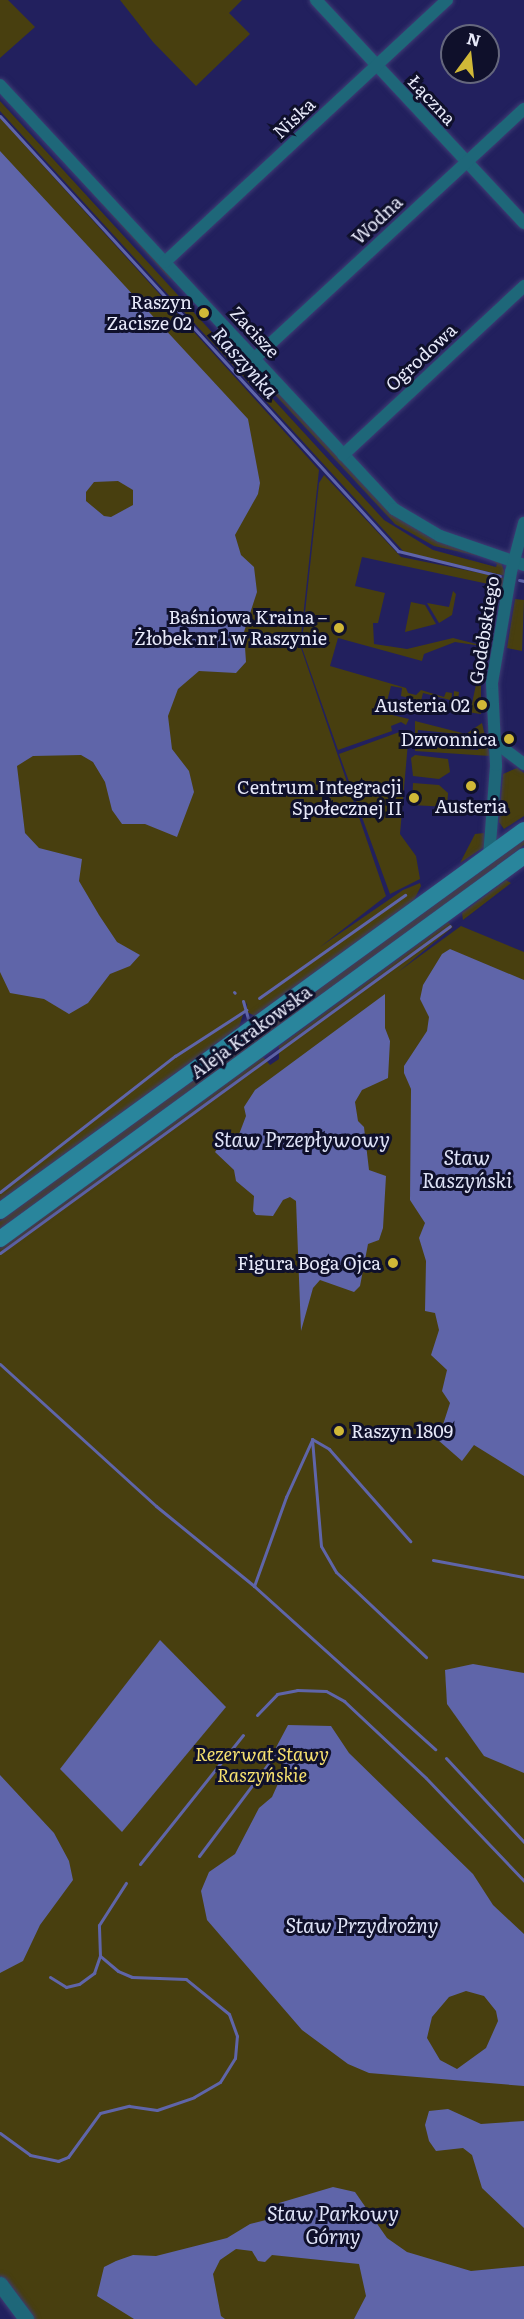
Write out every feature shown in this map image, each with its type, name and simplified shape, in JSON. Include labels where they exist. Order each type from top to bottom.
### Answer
[{"type":"main road","name":"Aleja Krakowska","points":[[0,1211],[524,830]]},
{"type":"main road","name":"Aleja Krakowska","points":[[0,1239],[524,856]]},
{"type":"street","name":"Łączna","points":[[316,0],[524,223]]},
{"type":"street","name":"Niska","points":[[165,262],[447,0]]},
{"type":"street","name":"Zacisze","points":[[0,85],[388,503],[412,522],[440,536],[519,563]]},
{"type":"street","name":"Wodna","points":[[255,358],[524,109]]},
{"type":"street","name":"Ogrodowa","points":[[343,455],[524,286]]},
{"type":"street","name":"Godebskiego","points":[[489,857],[496,772],[492,683],[519,563],[524,523]]},
{"type":"street","points":[[496,743],[524,764]]},
{"type":"street","points":[[496,772],[510,764],[524,764]]},
{"type":"street","points":[[0,2284],[26,2319]]},
{"type":"green space","points":[[0,0],[8,0],[35,27],[0,58]]},
{"type":"green space","points":[[120,0],[242,0],[229,13],[250,34],[196,86],[153,42]]},
{"type":"green space","points":[[0,92],[172,277],[170,279]]},
{"type":"green space","points":[[0,101],[384,520],[433,550],[496,567],[497,564],[488,557],[501,562],[506,576],[404,552],[0,111]]},
{"type":"green space","points":[[0,118],[319,470],[300,645],[386,896],[320,947],[403,890],[420,883],[421,886],[414,900],[255,1016],[247,1012],[247,1002],[239,1027],[0,1201]]},
{"type":"green space","points":[[226,334],[393,514],[429,537],[483,557],[434,546],[395,524],[241,358]]},
{"type":"green space","points":[[324,475],[401,557],[505,578],[502,592],[492,593],[493,585],[362,557],[355,586],[385,593],[378,623],[373,623],[374,644],[407,649],[453,638],[488,647],[455,642],[424,654],[422,661],[338,638],[330,666],[406,688],[408,693],[416,695],[421,690],[444,697],[446,692],[452,693],[451,708],[450,700],[423,693],[421,701],[401,696],[402,688],[391,686],[384,713],[409,719],[406,725],[401,722],[391,726],[392,731],[338,750],[301,645],[305,618],[310,617],[305,613],[319,483]]},
{"type":"green space","points":[[453,591],[456,594],[452,615],[439,623],[427,603],[449,607]]},
{"type":"green space","points":[[515,599],[524,600],[522,651],[507,648]]},
{"type":"green space","points":[[411,602],[425,605],[436,624],[405,632]]},
{"type":"green space","points":[[477,680],[481,681],[481,714],[453,710],[454,691],[459,692],[457,706],[471,708]]},
{"type":"green space","points":[[415,721],[466,734],[482,723],[490,756],[415,751]],"holes":[[[418,730],[479,736],[478,750],[416,746]]]},
{"type":"green space","points":[[405,730],[409,731],[400,834],[416,856],[420,879],[390,894],[339,754]]},
{"type":"green space","points":[[415,755],[448,759],[450,772],[439,779],[413,776],[411,758]]},
{"type":"green space","points":[[517,768],[524,773],[524,816],[504,829],[499,822],[503,774]]},
{"type":"green space","points":[[413,783],[439,785],[448,793],[447,807],[412,805]]},
{"type":"green space","points":[[484,833],[484,847],[460,863],[475,834]]},
{"type":"green space","points":[[524,840],[524,845],[470,886],[0,1229],[0,1221]]},
{"type":"green space","points":[[506,880],[511,883],[463,920],[462,913]]},
{"type":"green space","name":"Rezerwat Stawy Raszyńskie","points":[[448,922],[453,927],[398,972],[461,926],[524,952],[524,2319],[32,2319],[0,2276],[0,1248],[263,1057],[270,1065],[279,1059],[279,1046]]},
{"type":"water","points":[[0,151],[248,419],[260,483],[258,494],[235,535],[241,555],[254,567],[257,592],[244,632],[246,662],[236,673],[199,671],[178,689],[168,716],[172,749],[189,771],[194,792],[177,837],[145,824],[122,824],[112,810],[105,782],[93,762],[81,755],[33,756],[17,766],[25,833],[39,848],[82,859],[79,881],[99,915],[117,942],[140,955],[130,966],[110,974],[88,1003],[69,1014],[44,999],[10,993],[0,972]],"holes":[[[118,481],[133,490],[133,505],[111,517],[104,516],[86,501],[86,492],[94,482]]]},
{"type":"water","name":"Staw Raszyński","points":[[450,949],[524,980],[524,1476],[474,1445],[462,1461],[438,1440],[450,1403],[442,1391],[447,1370],[431,1355],[439,1330],[435,1313],[425,1311],[426,1261],[419,1238],[425,1223],[410,1200],[411,1089],[404,1073],[404,1066],[427,1031],[429,1017],[420,999],[423,985],[442,954]]},
{"type":"water","name":"Staw Przepływowy","points":[[385,994],[385,1028],[390,1041],[388,1078],[362,1090],[355,1102],[358,1121],[364,1127],[369,1170],[386,1176],[383,1228],[379,1240],[368,1244],[360,1286],[354,1292],[320,1280],[313,1288],[301,1331],[296,1201],[290,1197],[283,1200],[273,1216],[256,1215],[253,1211],[254,1196],[236,1181],[234,1170],[215,1152],[225,1138],[238,1137],[246,1116],[244,1107],[255,1090]]},
{"type":"water","points":[[160,1640],[226,1707],[122,1832],[60,1769]]},
{"type":"water","points":[[473,1664],[524,1673],[524,1773],[484,1756],[447,1704],[445,1670]]},
{"type":"water","name":"Staw Przydrożny","points":[[288,1725],[331,1726],[349,1753],[473,1874],[493,1905],[524,1934],[524,2086],[369,2073],[348,2064],[302,2030],[207,1920],[201,1891],[209,1872],[235,1854],[259,1808],[272,1797],[286,1766],[272,1755]],"holes":[[[466,1991],[484,1996],[496,2011],[498,2021],[486,2048],[457,2069],[440,2060],[427,2038],[432,2017],[449,1997]]]},
{"type":"water","points":[[0,1775],[54,1833],[69,1861],[73,1880],[40,1925],[23,1961],[0,1973]]},
{"type":"water","points":[[448,2109],[481,2124],[524,2121],[524,2228],[482,2188],[472,2155],[463,2148],[436,2151],[429,2141],[425,2125],[429,2111]]},
{"type":"water","name":"Staw Parkowy Górny","points":[[333,2187],[355,2192],[387,2238],[407,2252],[471,2271],[524,2266],[524,2319],[354,2319],[366,2296],[359,2264],[272,2255],[265,2262],[258,2261],[252,2251],[236,2249],[220,2260],[213,2274],[221,2316],[225,2319],[134,2319],[97,2296],[104,2267],[116,2261],[133,2255],[156,2256],[227,2238],[250,2224],[270,2219],[279,2203]]},
{"type":"waterway","name":"Raszynka","points":[[0,116],[398,551],[500,576]]},
{"type":"waterway","name":"Raszynka","points":[[519,580],[524,581]]},
{"type":"waterway","points":[[259,998],[405,895]]},
{"type":"waterway","points":[[0,1253],[450,926]]},
{"type":"waterway","points":[[243,1001],[248,1018]]},
{"type":"waterway","points":[[0,1192],[175,1056],[246,1010]]},
{"type":"waterway","points":[[0,1364],[156,1506],[254,1586],[435,1749]]},
{"type":"waterway","points":[[312,1439],[321,1546],[336,1572],[426,1657]]},
{"type":"waterway","points":[[312,1439],[329,1449],[410,1541]]},
{"type":"waterway","points":[[254,1586],[286,1497],[312,1440]]},
{"type":"waterway","points":[[433,1560],[524,1577]]},
{"type":"waterway","points":[[257,1715],[277,1694],[297,1690],[326,1691],[344,1701],[426,1778],[524,1881]]},
{"type":"waterway","points":[[140,1864],[243,1735]]},
{"type":"waterway","points":[[199,1856],[274,1756]]},
{"type":"waterway","points":[[446,1758],[524,1842]]},
{"type":"waterway","points":[[50,1977],[66,1987],[79,1984],[94,1973],[100,1956],[99,1925],[126,1883]]},
{"type":"waterway","points":[[0,2133],[30,2155],[58,2161],[68,2157],[100,2113],[129,2106],[157,2110],[194,2097],[220,2082],[235,2058],[237,2036],[229,2014],[186,1979],[132,1977],[118,1971],[100,1956]]},
{"type":"place","name":"Raszyn Zacisze 02","points":[[204,313]]},
{"type":"place","name":"Baśniowa Kraina – Żłobek nr 1 w Raszynie","points":[[339,628]]},
{"type":"place","name":"Austeria 02","points":[[482,705]]},
{"type":"place","name":"Dzwonnica","points":[[509,739]]},
{"type":"place","name":"Austeria","points":[[471,786]]},
{"type":"place","name":"Centrum Integracji Społecznej II","points":[[414,798]]},
{"type":"place","name":"Figura Boga Ojca","points":[[393,1263]]},
{"type":"place","name":"Raszyn 1809","points":[[339,1431]]}]
